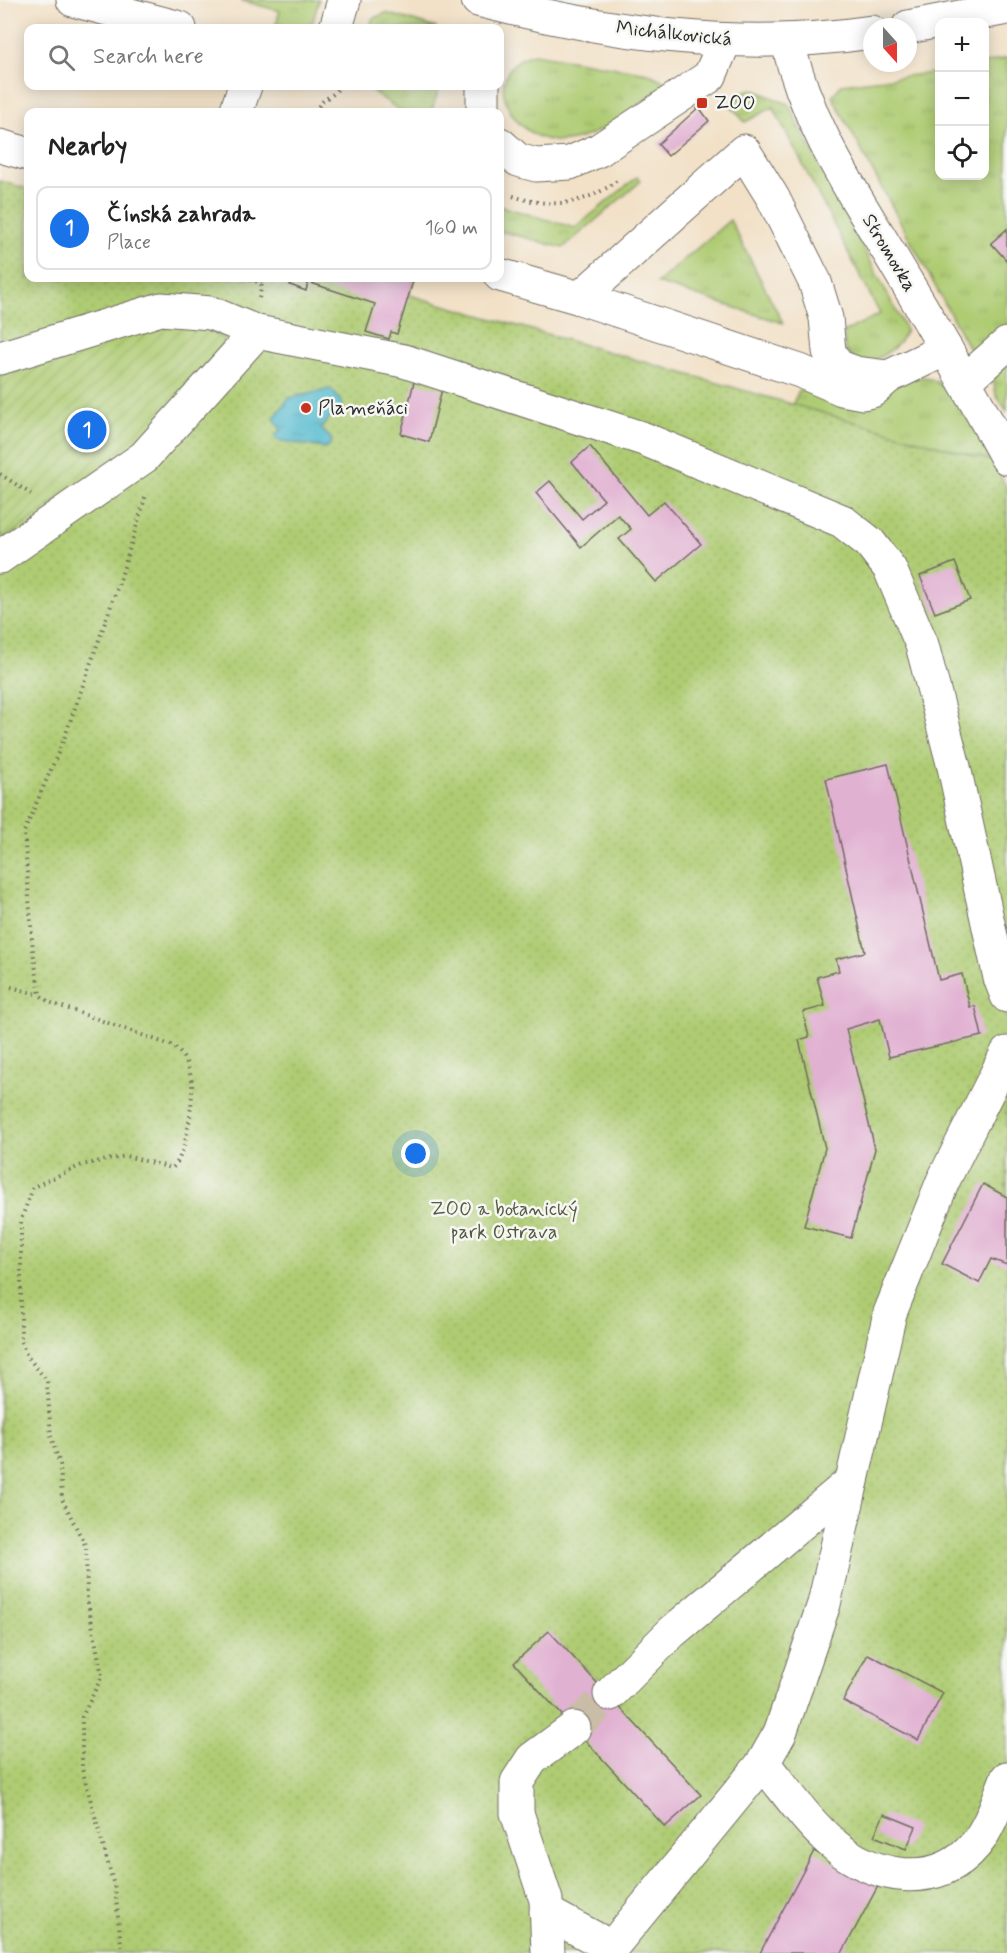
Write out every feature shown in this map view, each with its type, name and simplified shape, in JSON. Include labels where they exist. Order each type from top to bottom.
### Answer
[{"type":"street","points":[[73,0],[165,24]]},
{"type":"street","points":[[337,24],[344,0]]},
{"type":"street","points":[[917,25],[1007,8]]},
{"type":"street","name":"Michálkovická","points":[[490,11],[626,31],[725,40],[787,40],[863,33]]},
{"type":"street","points":[[504,148],[518,160],[536,165],[570,163],[599,150],[710,76],[725,40]]},
{"type":"street","name":"Stromovka","points":[[787,40],[799,86],[820,138],[946,348],[1007,458]]},
{"type":"street","points":[[237,108],[244,90]]},
{"type":"street","points":[[483,90],[483,108]]},
{"type":"street","points":[[0,146],[24,153]]},
{"type":"street","points":[[580,298],[744,151],[773,198],[814,282],[826,318],[829,351],[837,366],[856,373],[888,377]]},
{"type":"street","points":[[504,276],[580,298],[800,371],[842,389],[863,393],[872,391],[888,377],[946,348]]},
{"type":"street","points":[[0,358],[161,309],[212,313],[257,332],[404,361],[644,439],[842,521],[870,543],[890,569],[922,645],[954,767],[1000,978],[1007,996]]},
{"type":"street","points":[[0,557],[144,457],[257,332]]},
{"type":"street","points":[[965,381],[1007,344]]},
{"type":"street","points":[[546,1912],[609,1950],[763,1763],[780,1733],[824,1604],[890,1313],[942,1181],[1007,1053]]},
{"type":"street","points":[[610,1694],[672,1632],[852,1481]]},
{"type":"street","points":[[548,1953],[546,1900],[517,1814],[517,1782],[532,1759],[574,1728]]},
{"type":"street","points":[[763,1763],[831,1843],[876,1870],[906,1877],[925,1874],[960,1859],[976,1844],[991,1820],[1007,1778]]},
{"type":"path","points":[[317,108],[319,102],[337,90]]},
{"type":"path","points":[[40,995],[33,951],[24,831],[64,739],[120,580],[146,496],[144,457]]},
{"type":"path","points":[[11,987],[40,995],[49,1002],[173,1046],[182,1053],[192,1082],[188,1130],[178,1163],[172,1168],[126,1156],[82,1165],[33,1187],[21,1220],[21,1342],[27,1356],[47,1381],[51,1437],[60,1465],[62,1499],[86,1547],[87,1598],[102,1676],[82,1718],[82,1769],[115,1889],[122,1953]]},
{"type":"green space","points":[[240,0],[319,0],[312,24],[276,24],[280,11]]},
{"type":"green space","points":[[386,13],[423,24],[371,24],[373,18]]},
{"type":"green space","points":[[534,54],[648,73],[667,83],[623,117],[598,131],[573,140],[552,141],[534,134],[519,123],[508,108],[504,92],[506,76],[515,63]]},
{"type":"green space","points":[[1007,58],[1007,331],[979,352],[971,352],[832,96],[842,84],[935,72],[935,180],[989,180],[989,62]]},
{"type":"green space","points":[[752,89],[788,104],[906,330],[893,349],[879,358],[856,363],[845,349],[844,332],[880,314],[773,107],[745,122],[730,105],[745,91]]},
{"type":"green space","points":[[371,90],[439,90],[432,108],[396,108]]},
{"type":"green space","points":[[637,177],[641,181],[563,248],[504,232],[504,207],[575,228]]},
{"type":"green space","name":"ZOO a botanický park Ostrava","points":[[0,181],[24,188],[24,282],[413,282],[409,295],[992,461],[1007,488],[1007,1953],[0,1953]]},
{"type":"green space","points":[[730,220],[783,323],[657,283]]},
{"type":"green space","points":[[177,322],[200,324],[225,340],[194,391],[141,442],[5,538],[0,533],[0,376],[132,331]]},
{"type":"green space","points":[[1007,364],[1007,411],[996,395],[993,378]]},
{"type":"green space","points":[[923,377],[943,387],[953,398],[992,461],[792,405],[799,391],[806,389]]},
{"type":"water","points":[[331,389],[341,401],[342,409],[331,416],[321,429],[331,438],[331,444],[324,448],[277,440],[275,435],[281,430],[274,418],[289,398]]},
{"type":"building","points":[[699,107],[709,121],[668,156],[658,144]]},
{"type":"building","points":[[1007,229],[1007,261],[991,243]]},
{"type":"building","points":[[291,282],[308,282],[306,291],[290,285]]},
{"type":"building","points":[[308,282],[413,282],[397,334],[391,332],[389,339],[366,332],[375,304]]},
{"type":"building","points":[[414,382],[442,389],[429,442],[401,434]]},
{"type":"building","points":[[590,446],[647,515],[664,501],[701,544],[656,582],[619,539],[631,529],[618,515],[581,547],[536,493],[550,481],[582,519],[604,500],[572,462]]},
{"type":"building","points":[[955,562],[970,600],[935,613],[920,576]]},
{"type":"building","points":[[888,764],[939,980],[962,974],[970,1007],[975,1006],[982,1036],[889,1057],[880,1019],[846,1029],[875,1149],[851,1238],[804,1226],[825,1148],[799,1040],[809,1037],[803,1012],[825,1006],[817,977],[839,971],[836,959],[865,952],[826,779]]},
{"type":"building","points":[[983,1184],[1007,1197],[1007,1265],[991,1259],[979,1283],[942,1264]]},
{"type":"building","points":[[549,1631],[701,1795],[665,1827],[514,1663]]},
{"type":"building","points":[[868,1654],[943,1693],[918,1740],[843,1701]]},
{"type":"building","points":[[884,1814],[916,1827],[906,1849],[874,1836]]},
{"type":"building","points":[[814,1851],[878,1886],[842,1953],[760,1953]]},
{"type":"tunnel","points":[[574,1728],[610,1694]]},
{"type":"place","name":"ZOO","points":[[702,103]]},
{"type":"place","name":"Plameňáci","points":[[306,408]]},
{"type":"place","name":"Čínská zahrada","points":[[87,430]]}]
